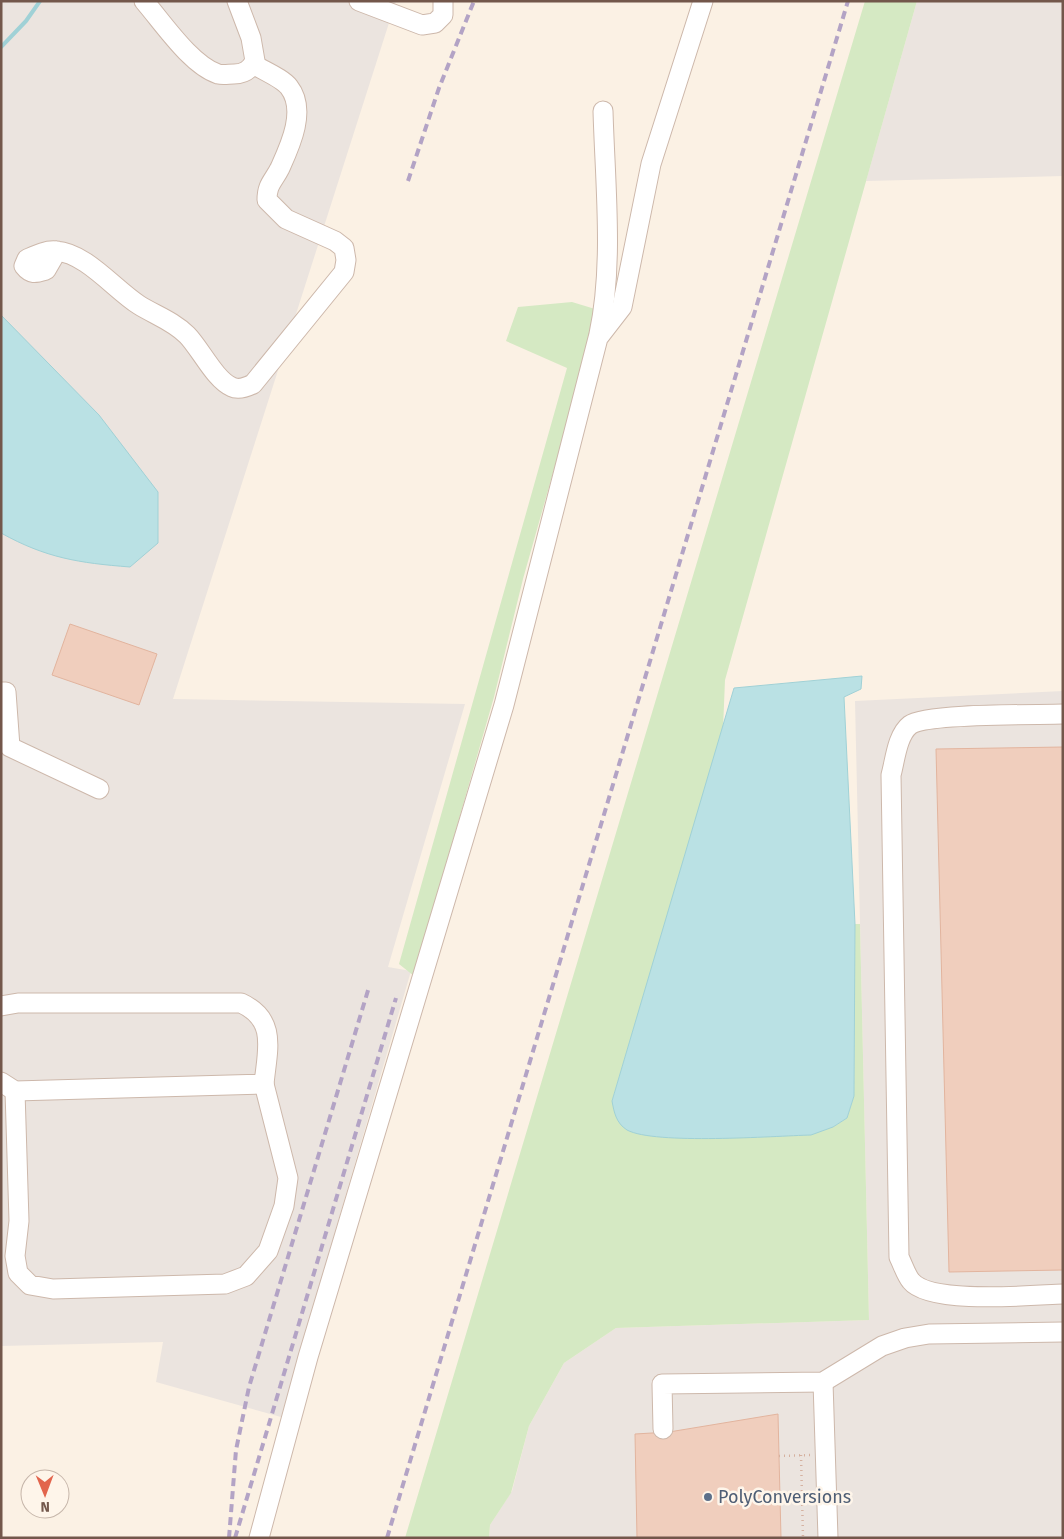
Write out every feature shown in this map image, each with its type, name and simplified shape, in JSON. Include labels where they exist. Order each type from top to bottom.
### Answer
[{"type":"lane","points":[[144,1],[205,68],[220,74],[241,74],[254,64],[255,61],[251,38],[237,1]]},
{"type":"lane","points":[[359,1],[422,25],[435,23],[443,15],[443,1]]},
{"type":"lane","points":[[598,338],[622,307],[651,164],[702,1]]},
{"type":"lane","points":[[57,251],[82,260],[138,304],[168,320],[180,330],[228,385],[233,388],[247,388],[253,384],[344,272],[346,260],[344,248],[335,240],[286,218],[267,200],[267,188],[279,170],[293,135],[297,115],[294,98],[289,86],[254,64]]},
{"type":"lane","points":[[259,1538],[314,1338],[504,705],[598,338],[603,314],[606,252],[603,111]]},
{"type":"lane","points":[[1,692],[6,692],[4,748],[100,789]]},
{"type":"lane","points":[[1063,714],[933,718],[910,725],[901,738],[891,775],[899,1257],[912,1282],[931,1293],[950,1296],[1063,1294]]},
{"type":"lane","points":[[1,1006],[18,1004],[241,1003],[254,1009],[268,1033],[264,1084],[288,1178],[284,1206],[268,1251],[246,1276],[225,1284],[53,1289],[30,1285],[18,1273],[15,1256],[19,1221],[8,1087],[264,1084]]},
{"type":"lane","points":[[663,1428],[662,1384],[823,1382],[882,1346],[905,1338],[929,1334],[1063,1332]]},
{"type":"lane","points":[[823,1382],[828,1538]]},
{"type":"path","points":[[802,1455],[803,1538]]},
{"type":"path","points":[[779,1456],[825,1455]]},
{"type":"shaded area","points":[[1,1],[396,1],[173,699],[465,704],[388,967],[411,971],[281,1417],[156,1382],[163,1342],[1,1346]]},
{"type":"shaded area","points":[[917,1],[1063,1],[1063,176],[866,181]]},
{"type":"shaded area","points":[[1063,691],[1063,1538],[489,1538],[490,1525],[512,1491],[529,1426],[564,1363],[616,1328],[869,1320],[855,701]]},
{"type":"green space","points":[[865,1],[917,1],[725,680],[723,729],[612,1101],[833,1127],[847,1118],[854,1096],[855,924],[860,924],[869,1320],[616,1328],[564,1363],[529,1426],[511,1493],[490,1525],[489,1538],[405,1538]]},
{"type":"green space","points":[[572,302],[595,309],[569,416],[523,579],[494,697],[414,976],[399,964],[567,368],[506,341],[518,307]]},
{"type":"water","points":[[1,315],[99,415],[158,492],[158,543],[130,567],[95,564],[63,558],[33,548],[1,533]]},
{"type":"water","points":[[862,676],[861,689],[844,697],[855,924],[854,1096],[847,1118],[833,1127],[811,1135],[688,1138],[641,1135],[627,1130],[618,1121],[612,1101],[734,688]]},
{"type":"building","points":[[70,624],[157,654],[139,705],[52,675]]},
{"type":"building","points":[[1063,747],[1063,1270],[949,1272],[936,749]]},
{"type":"building","name":"PolyConversions","points":[[778,1414],[781,1538],[637,1538],[635,1434],[669,1432]]},
{"type":"waterway","points":[[1,47],[26,21],[40,1]]},
{"type":"railway","points":[[408,181],[439,88],[474,1]]},
{"type":"railway","points":[[387,1538],[848,1]]},
{"type":"railway","points":[[229,1538],[236,1450],[249,1387],[369,987]]},
{"type":"railway","points":[[235,1538],[396,998]]},
{"type":"place","name":"PolyConversions","points":[[708,1497]]}]
